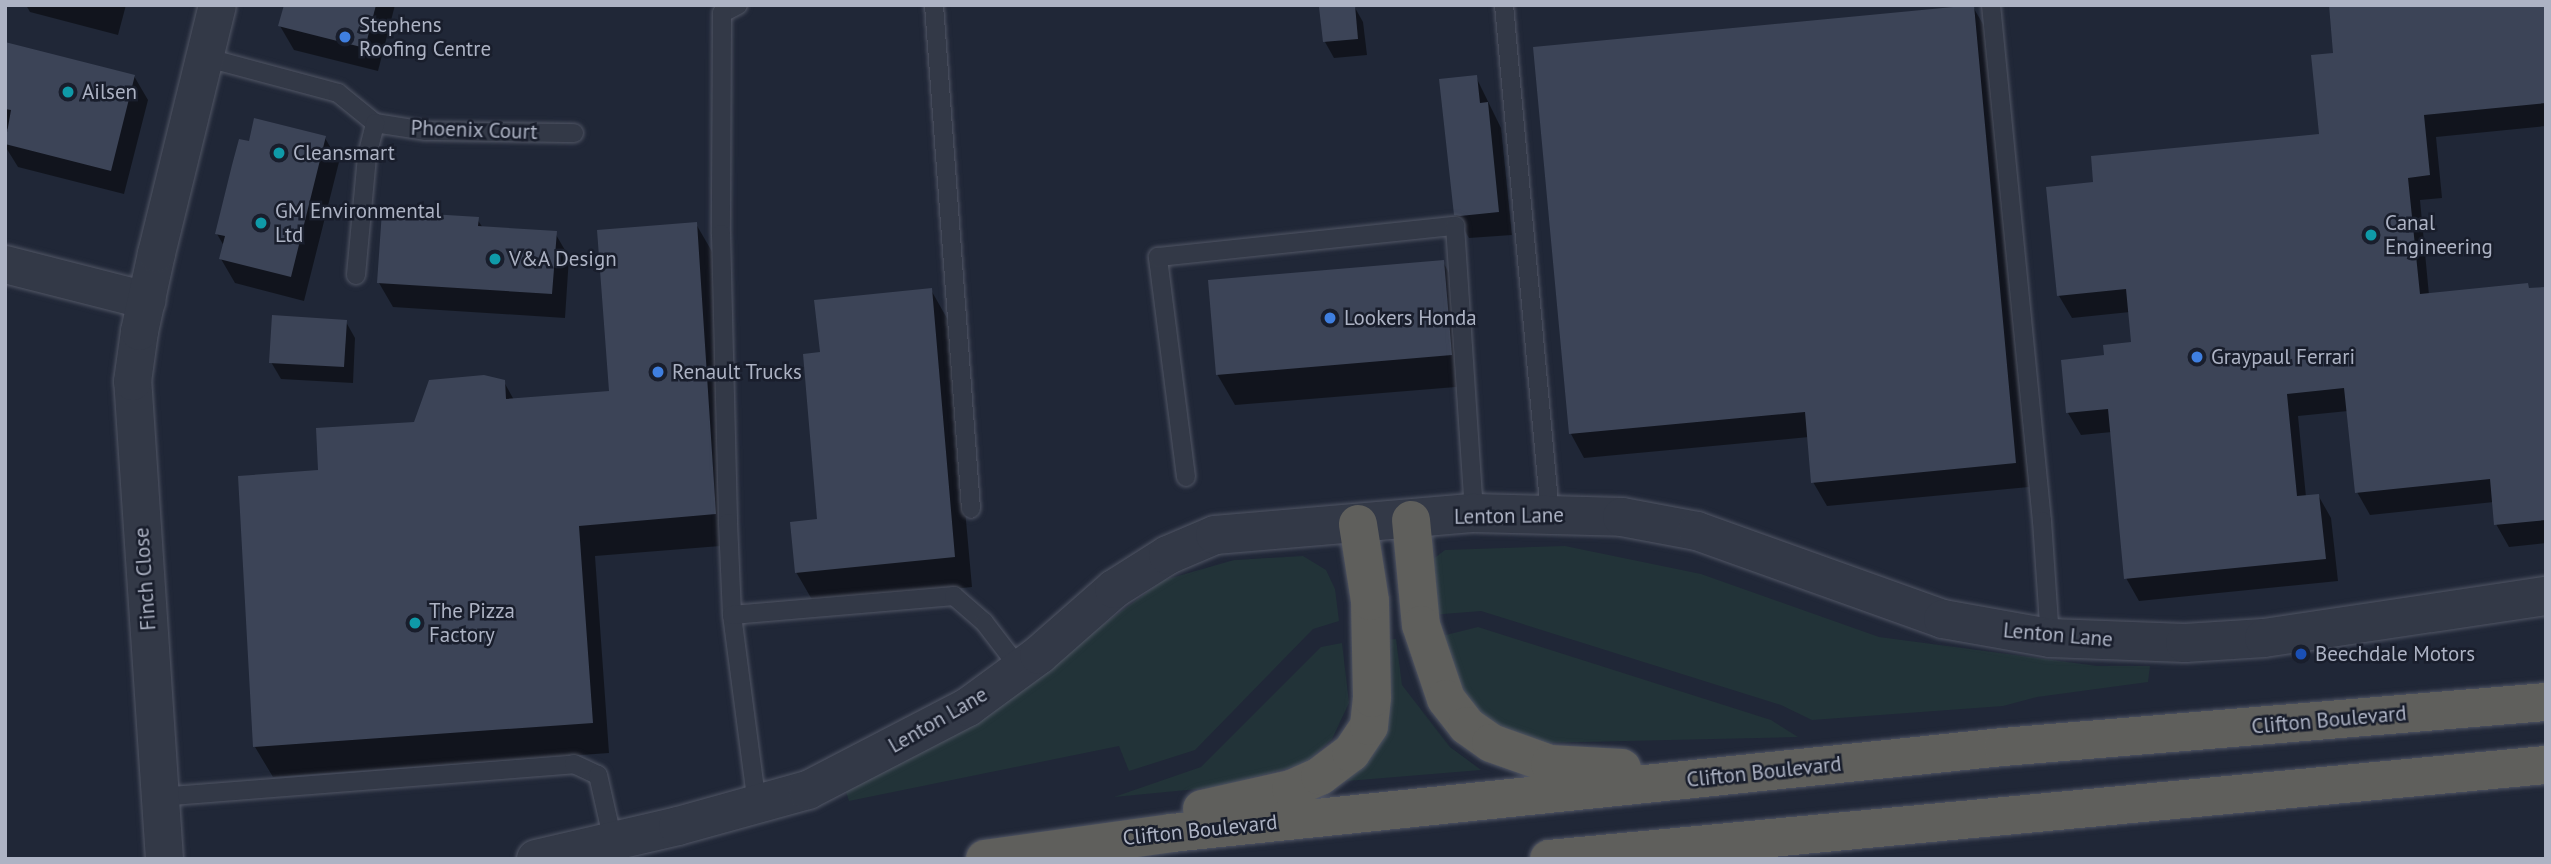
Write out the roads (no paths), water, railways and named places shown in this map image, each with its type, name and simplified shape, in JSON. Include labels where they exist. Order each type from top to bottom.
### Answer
[{"type":"highway","points":[[1411,520],[1421,625],[1446,699],[1467,726],[1491,743],[1515,753],[1563,765],[1613,768],[1807,768]]},
{"type":"highway","points":[[1000,856],[1291,789],[1329,771],[1351,753],[1369,726],[1372,698],[1370,601],[1358,524]]},
{"type":"highway","name":"Clifton Boulevard","points":[[1000,856],[1172,833],[2003,747],[2546,702]]},
{"type":"highway","points":[[1549,859],[2546,765]]},
{"type":"street","name":"Finch Close","points":[[164,859],[132,381],[146,300],[217,5]]},
{"type":"street","points":[[5,264],[146,300]]},
{"type":"street","name":"Lenton Lane","points":[[536,859],[808,790],[968,707],[1020,669],[1114,589],[1168,555],[1215,536],[1474,513],[1622,517],[1697,531],[1943,619],[2049,638],[2185,643],[2264,638],[2546,596]]},
{"type":"lane","points":[[738,5],[722,13],[721,234],[732,614],[757,805]]},
{"type":"lane","points":[[934,5],[971,509]]},
{"type":"lane","points":[[1504,5],[1545,434],[1550,514]]},
{"type":"lane","points":[[1991,5],[2042,522],[2049,638]]},
{"type":"lane","points":[[204,57],[326,89],[348,101],[375,124],[367,156],[356,275]]},
{"type":"lane","name":"Phoenix Court","points":[[375,124],[426,131],[574,132]]},
{"type":"lane","points":[[1186,477],[1158,257],[1455,226],[1474,513]]},
{"type":"lane","points":[[732,614],[954,596],[984,622],[1020,669]]},
{"type":"lane","points":[[159,797],[574,764],[598,775],[613,841]]},
{"type":"place","name":"Stephens Roofing Centre","points":[[345,37]]},
{"type":"place","name":"Ailsen","points":[[68,92]]},
{"type":"place","name":"Cleansmart","points":[[279,153]]},
{"type":"place","name":"GM Environmental Ltd","points":[[261,223]]},
{"type":"place","name":"Canal Engineering","points":[[2371,235]]},
{"type":"place","name":"V&A Design","points":[[495,259]]},
{"type":"place","name":"Lookers Honda","points":[[1330,318]]},
{"type":"place","name":"Graypaul Ferrari","points":[[2197,357]]},
{"type":"place","name":"Renault Trucks","points":[[658,372]]},
{"type":"place","name":"The Pizza Factory","points":[[415,623]]},
{"type":"place","name":"Beechdale Motors","points":[[2301,654]]}]
